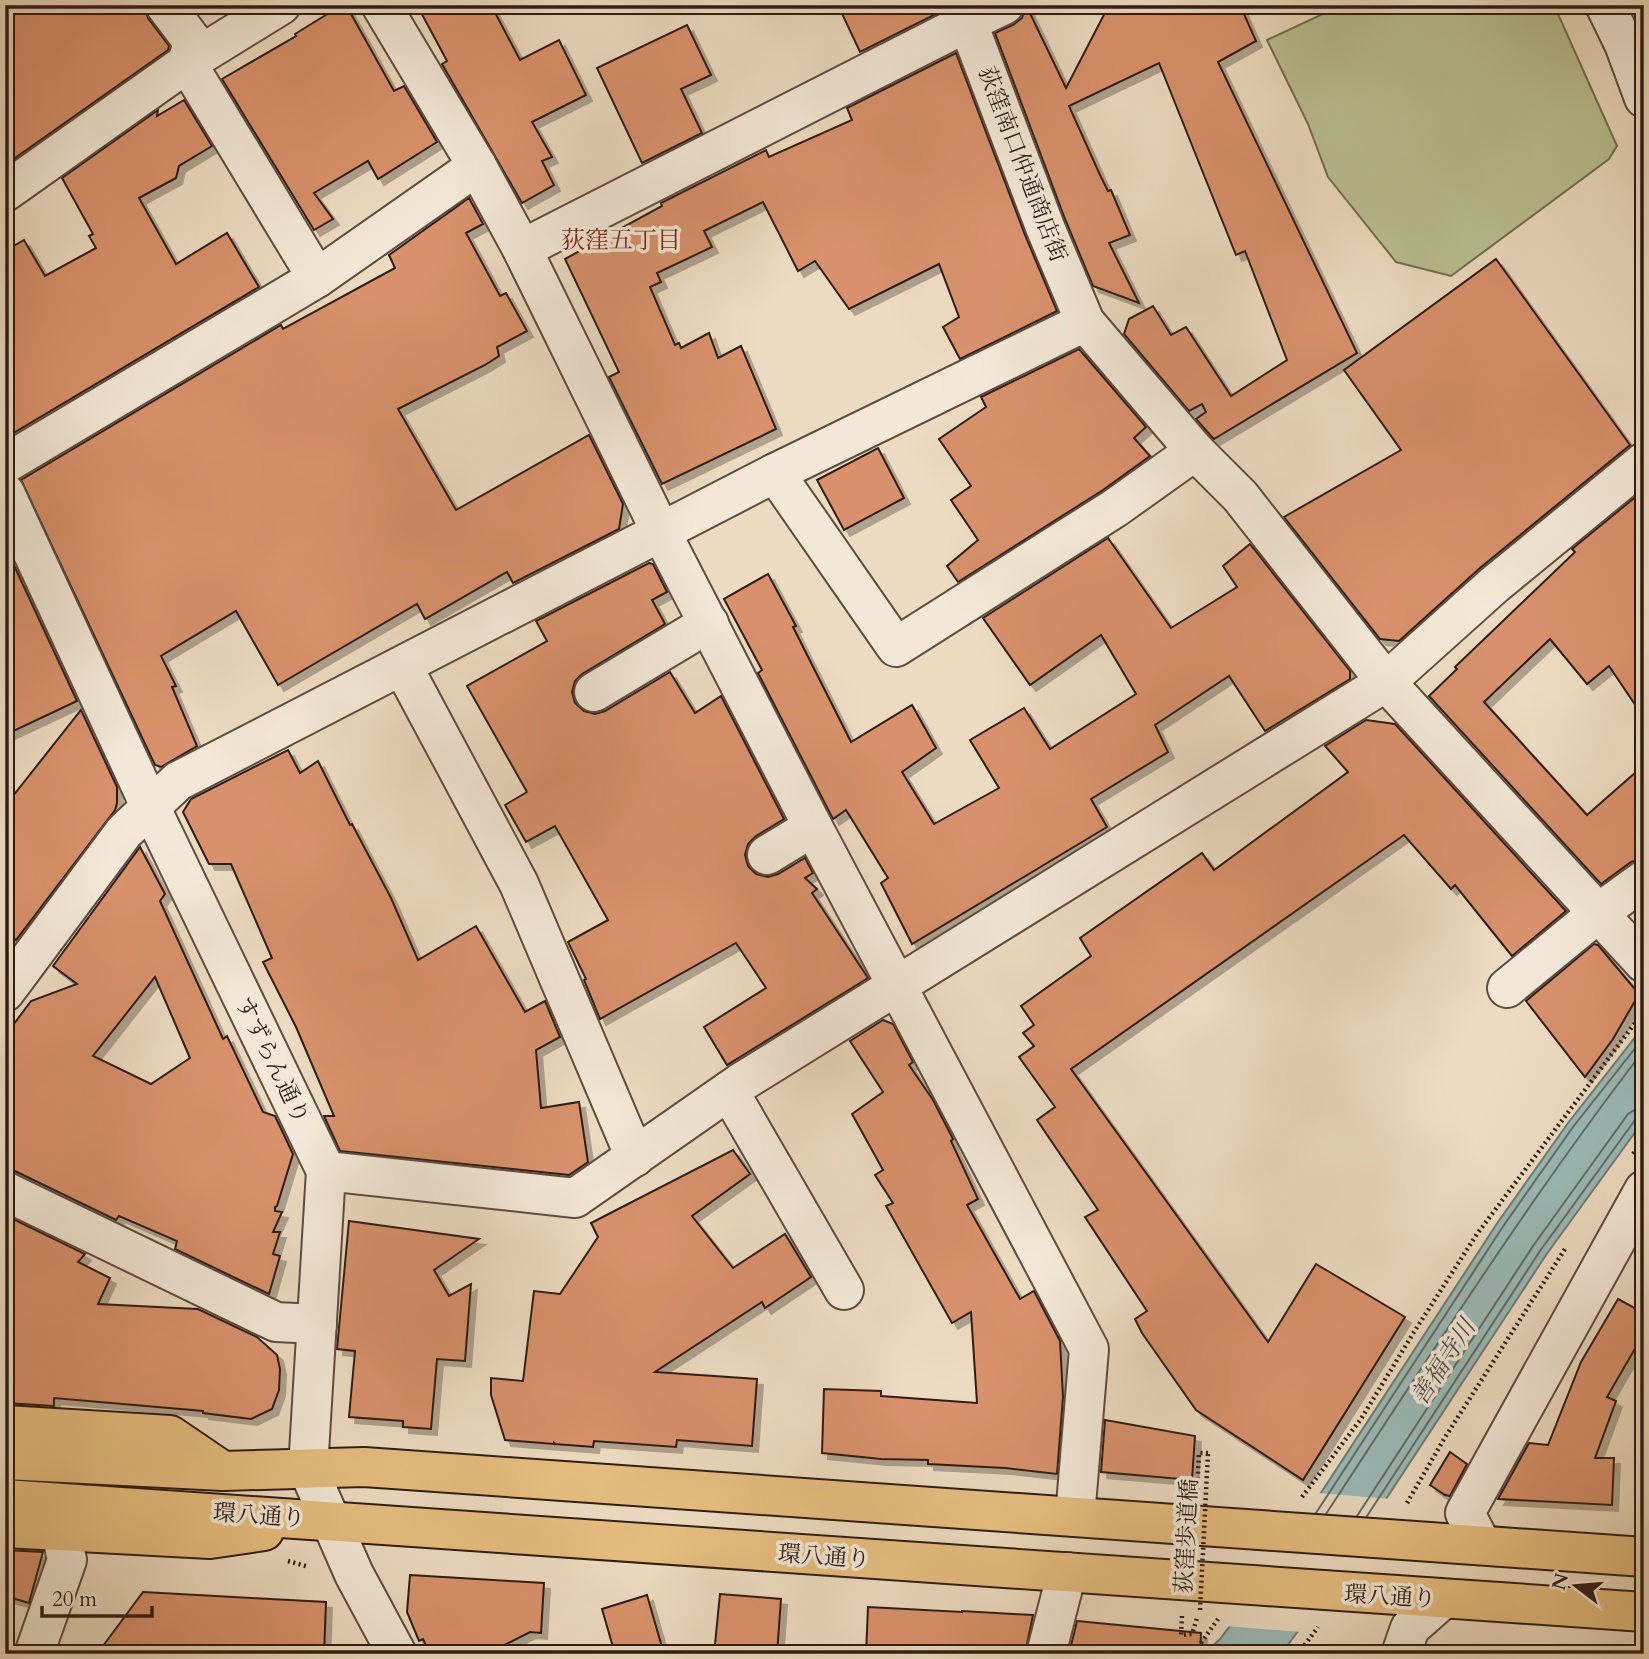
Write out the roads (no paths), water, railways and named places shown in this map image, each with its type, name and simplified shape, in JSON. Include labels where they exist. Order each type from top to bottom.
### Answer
[{"type":"main road","points":[[5,1425],[170,1435],[223,1471]]},
{"type":"main road","name":"環八通り","points":[[5,1460],[223,1471],[364,1467],[1075,1517],[1293,1515],[1374,1538],[1644,1557]]},
{"type":"main road","name":"環八通り","points":[[5,1499],[1248,1586],[1329,1608],[1443,1599],[1644,1612]]},
{"type":"main road","points":[[5,1528],[210,1539],[331,1520]]},
{"type":"street","points":[[165,5],[193,43],[187,63],[317,278]]},
{"type":"street","points":[[5,192],[187,63],[281,5]]},
{"type":"street","points":[[381,5],[477,166],[674,526],[709,623],[813,827],[1089,1349],[1075,1517]]},
{"type":"street","points":[[522,249],[965,13],[1004,5]]},
{"type":"street","points":[[1605,5],[1634,40],[1644,98]]},
{"type":"street","name":"荻窪南口仲通商店街","points":[[965,13],[1045,227],[1085,322],[1195,451],[1240,496],[1386,682],[1644,963]]},
{"type":"street","points":[[5,464],[317,278],[477,166]]},
{"type":"street","points":[[5,992],[17,953],[124,832],[178,781],[775,473],[1085,322]]},
{"type":"street","points":[[775,473],[896,647],[1115,508],[1195,451]]},
{"type":"street","points":[[326,1171],[575,1198],[729,1091],[1386,682],[1515,567],[1644,462]]},
{"type":"street","name":"すずらん通り","points":[[5,493],[150,806],[326,1171],[308,1469],[354,1574],[397,1654]]},
{"type":"street","points":[[594,692],[709,623]]},
{"type":"street","points":[[403,667],[519,884],[635,1157]]},
{"type":"street","points":[[767,855],[813,827]]},
{"type":"street","points":[[1507,988],[1644,880]]},
{"type":"street","points":[[729,1091],[844,1290]]},
{"type":"street","points":[[1481,1544],[1465,1513],[1634,1177]]},
{"type":"street","points":[[5,1191],[276,1321],[317,1324]]},
{"type":"street","points":[[34,1654],[67,1560],[61,1532]]},
{"type":"street","points":[[1046,1654],[1067,1572]]},
{"type":"street","points":[[1401,1654],[1410,1628],[1443,1599]]},
{"type":"water","name":"善福寺川","points":[[1644,1026],[1644,1120],[1546,1255],[1310,1615],[1281,1654],[1204,1654],[1220,1639],[1262,1583],[1498,1222],[1568,1123]]},
{"type":"district","name":"荻窪五丁目","points":[[621,240]]}]
